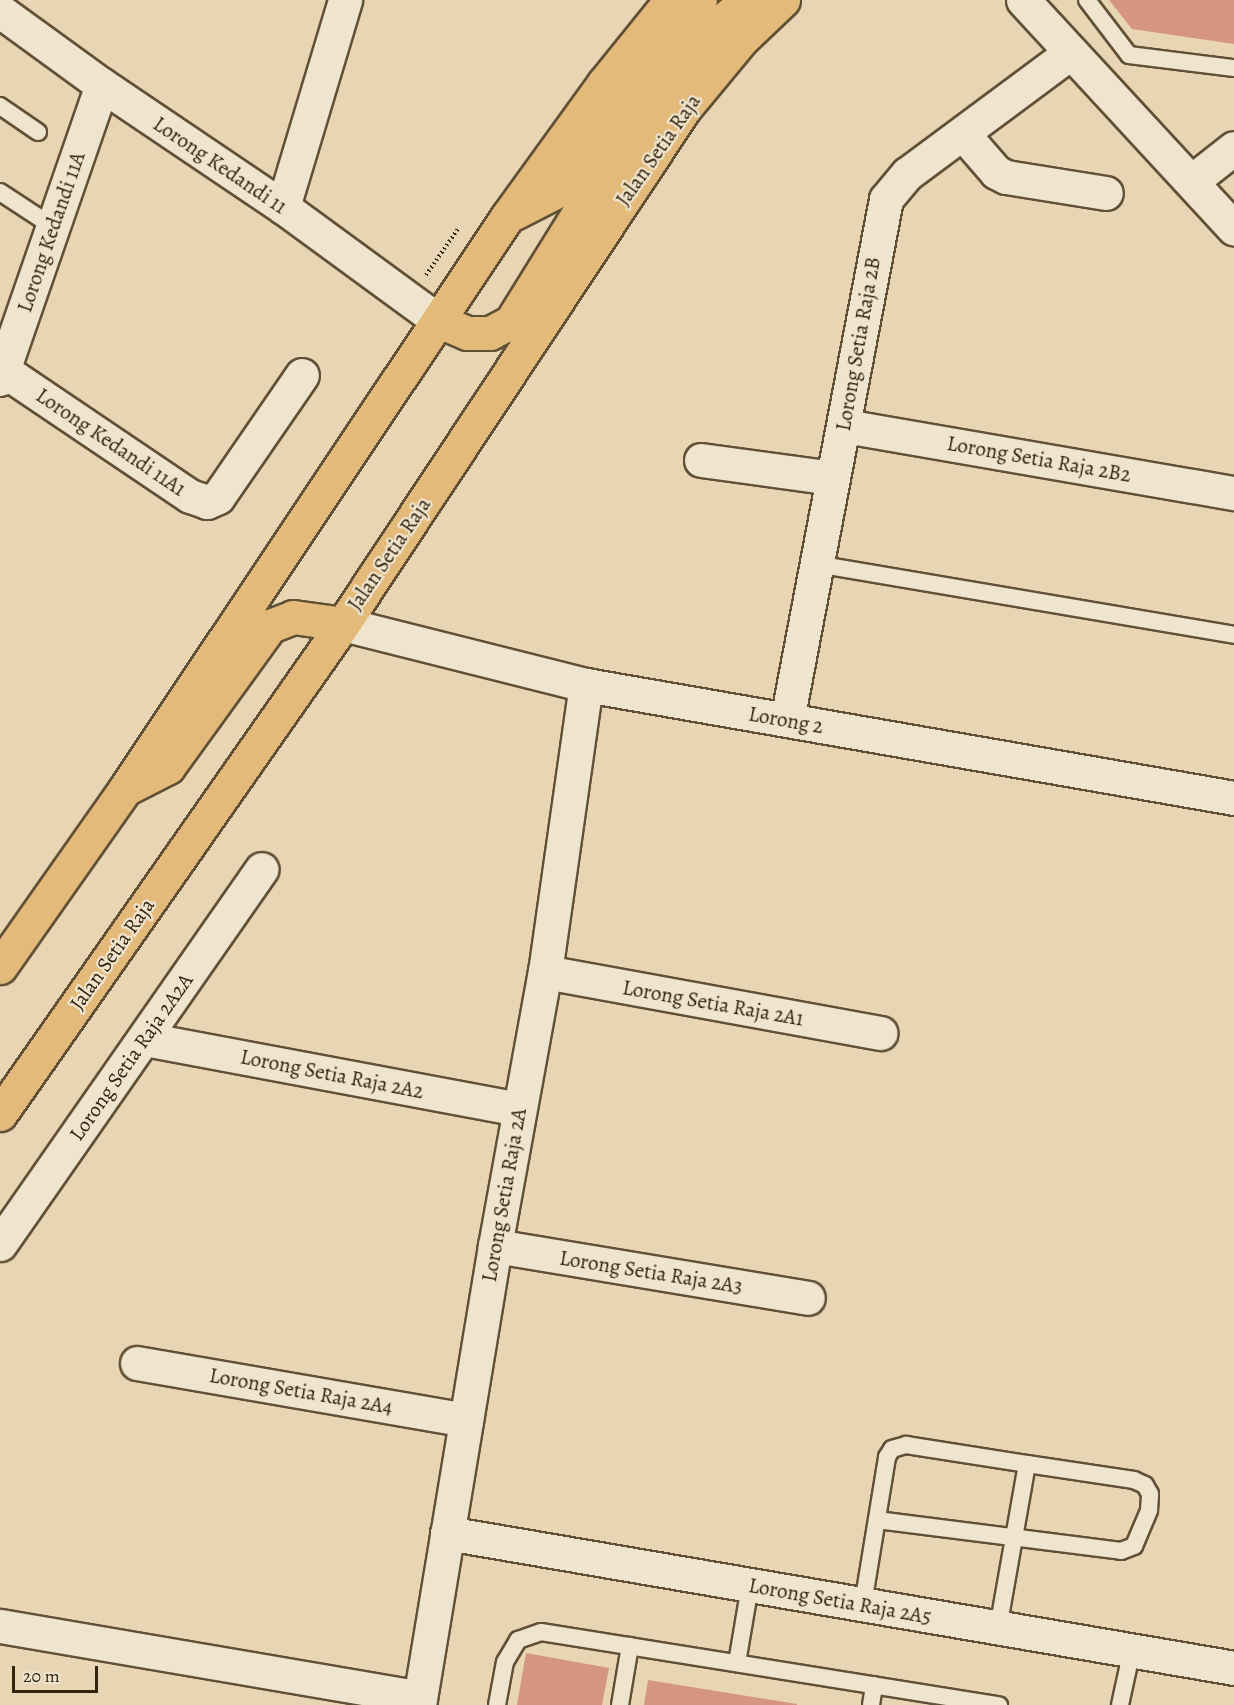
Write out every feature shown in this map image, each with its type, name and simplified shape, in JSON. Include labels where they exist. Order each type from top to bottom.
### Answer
[{"type":"main road","points":[[0,967],[124,789],[507,217],[604,83],[671,0]]},
{"type":"main road","points":[[507,217],[559,190],[639,77],[700,0]]},
{"type":"main road","points":[[439,321],[467,333],[490,333],[511,322],[602,175],[710,32],[746,0]]},
{"type":"main road","name":"Jalan Setia Raja","points":[[0,1114],[343,624],[684,109],[741,40],[783,0]]},
{"type":"main road","points":[[124,789],[168,767],[270,626],[292,617],[343,624]]},
{"type":"street","points":[[283,207],[345,0]]},
{"type":"street","points":[[1023,0],[1070,53],[1192,180],[1234,229]]},
{"type":"street","name":"Lorong Kedandi 11","points":[[0,11],[102,86],[283,207],[439,321]]},
{"type":"street","name":"Lorong Setia Raja 2B","points":[[788,720],[886,199],[907,174],[964,135],[1070,53]]},
{"type":"street","name":"Lorong Kedandi 11A","points":[[2,375],[102,86]]},
{"type":"street","points":[[964,135],[996,172],[1006,177],[1106,193]]},
{"type":"street","points":[[1192,180],[1234,148]]},
{"type":"street","name":"Lorong Kedandi 11A1","points":[[2,375],[190,496],[207,502],[218,497],[302,375]]},
{"type":"street","name":"Lorong Setia Raja 2B2","points":[[845,426],[1234,493]]},
{"type":"street","points":[[701,460],[832,478]]},
{"type":"street","name":"Lorong 2","points":[[343,624],[586,685],[1234,798]]},
{"type":"street","name":"Lorong Setia Raja 2A","points":[[420,1702],[495,1246],[545,972],[586,685]]},
{"type":"street","name":"Lorong Setia Raja 2A2A","points":[[0,1244],[262,869]]},
{"type":"street","name":"Lorong Setia Raja 2A1","points":[[545,972],[881,1033]]},
{"type":"street","name":"Lorong Setia Raja 2A2","points":[[145,1039],[519,1109]]},
{"type":"street","name":"Lorong Setia Raja 2A3","points":[[495,1246],[808,1298]]},
{"type":"street","name":"Lorong Setia Raja 2A4","points":[[137,1363],[466,1420]]},
{"type":"street","name":"Lorong Setia Raja 2A5","points":[[447,1533],[1234,1668]]},
{"type":"street","points":[[0,1626],[420,1702]]},
{"type":"lane","points":[[1087,0],[1129,55],[1234,68]]},
{"type":"lane","points":[[0,106],[38,132]]},
{"type":"lane","points":[[0,192],[52,226]]},
{"type":"lane","points":[[816,564],[1234,635]]},
{"type":"lane","points":[[863,1604],[877,1520],[892,1449],[906,1445],[1134,1480],[1150,1494],[1149,1510],[1134,1546],[1121,1551],[1012,1539],[877,1520]]},
{"type":"lane","points":[[998,1628],[1027,1464]]},
{"type":"lane","points":[[737,1663],[750,1586]]},
{"type":"lane","points":[[497,1705],[505,1662],[518,1640],[541,1632],[999,1705]]},
{"type":"lane","points":[[620,1705],[630,1646]]},
{"type":"lane","points":[[1120,1705],[1132,1650]]},
{"type":"lane","points":[[871,1705],[874,1685]]},
{"type":"building","points":[[1109,0],[1234,0],[1234,44],[1132,29]]},
{"type":"building","points":[[526,1653],[609,1668],[602,1705],[517,1705]]},
{"type":"building","points":[[648,1680],[797,1704],[797,1705],[644,1705]]}]
